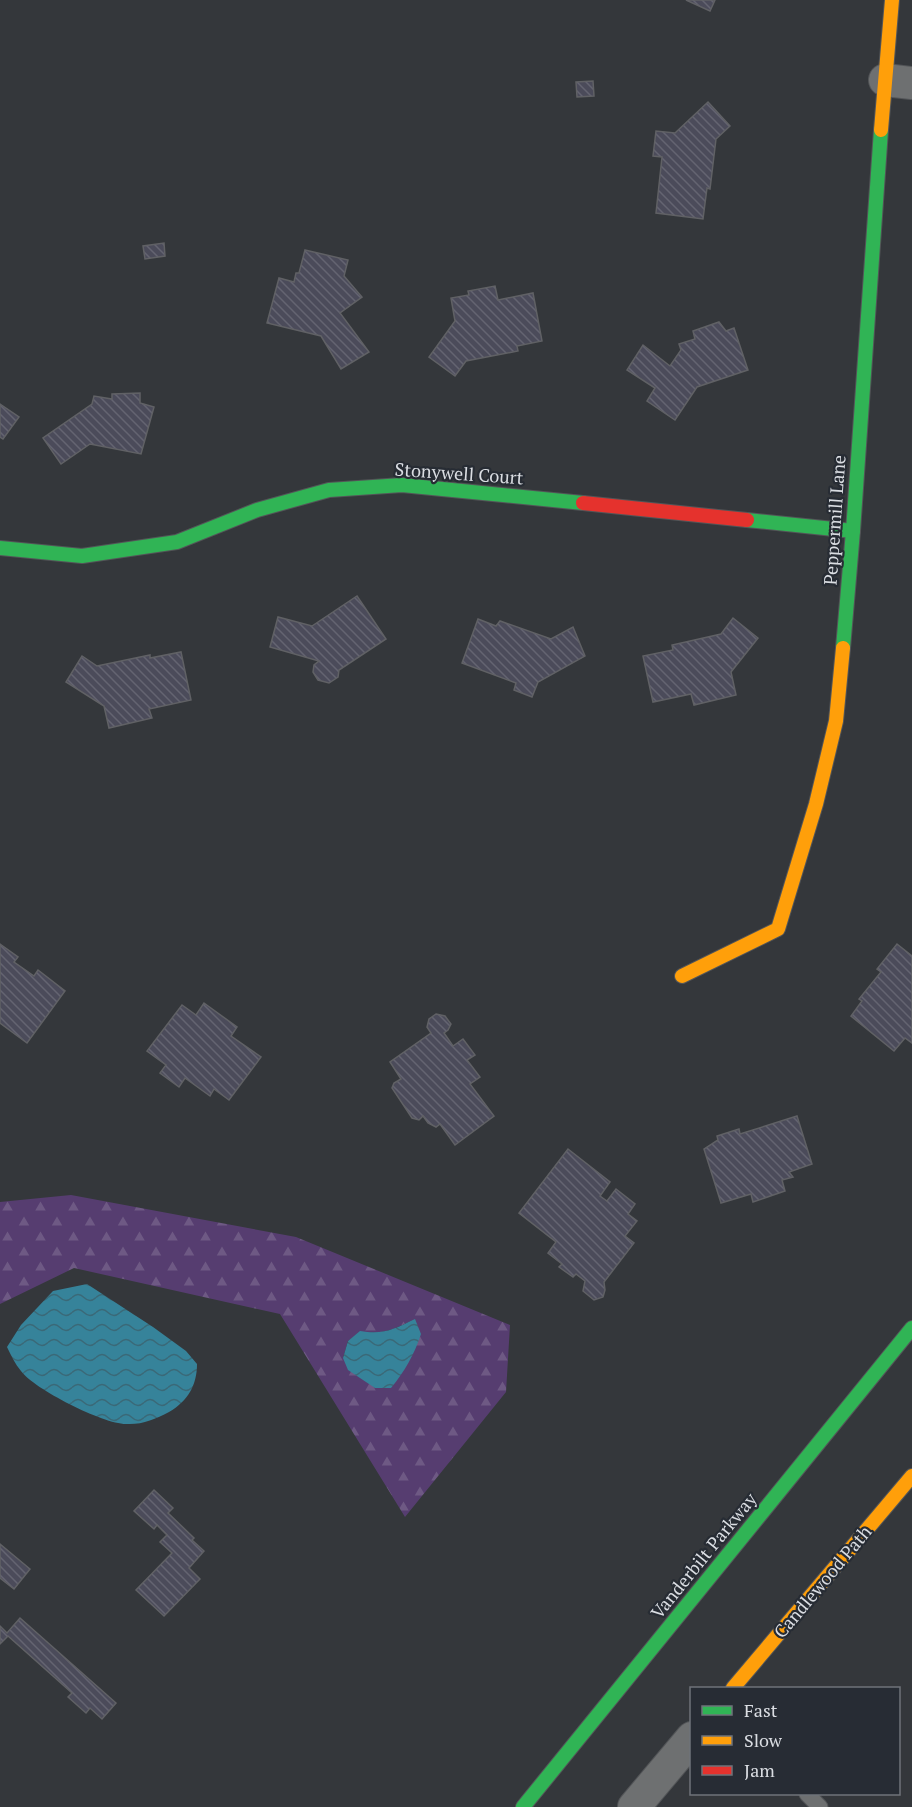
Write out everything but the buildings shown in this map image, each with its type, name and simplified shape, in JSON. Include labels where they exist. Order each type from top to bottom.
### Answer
[{"type":"street","name":"Peppermill Lane","points":[[682,976],[778,929],[816,804],[836,721],[898,81],[892,0]]},
{"type":"street","name":"Stonywell Court","points":[[0,548],[82,556],[177,542],[257,510],[330,490],[402,485],[853,531]]},
{"type":"street","name":"Vanderbilt Parkway","points":[[523,1807],[912,1328]]},
{"type":"street","name":"Candlewood Path","points":[[735,1687],[912,1476]]},
{"type":"street","points":[[634,1807],[690,1740]]},
{"type":"lane","points":[[808,1795],[820,1807]]},
{"type":"green space","points":[[71,1195],[296,1237],[510,1325],[506,1392],[405,1517],[280,1314],[74,1268],[0,1304],[0,1202]],"holes":[[[415,1319],[343,1358],[348,1341],[360,1332],[376,1333],[389,1330]]]},
{"type":"water","points":[[87,1284],[186,1351],[197,1364],[193,1386],[176,1408],[143,1422],[126,1424],[115,1422],[86,1412],[54,1396],[28,1378],[19,1368],[7,1347],[21,1325],[53,1291]]},
{"type":"water","points":[[415,1319],[421,1334],[409,1362],[391,1388],[375,1388],[348,1370],[343,1358],[348,1341],[360,1331],[389,1330]]},
{"type":"traffic: fast","points":[[843,648],[881,130]]},
{"type":"traffic: fast","points":[[0,548],[82,556],[177,542],[257,510],[329,490],[402,485],[583,503]]},
{"type":"traffic: fast","points":[[747,520],[853,531]]},
{"type":"traffic: fast","points":[[523,1807],[912,1328]]},
{"type":"traffic: slow","points":[[881,130],[892,0]]},
{"type":"traffic: slow","points":[[682,976],[778,929],[816,804],[836,721],[843,648]]},
{"type":"traffic: slow","points":[[734,1687],[912,1476]]},
{"type":"traffic: jam","points":[[583,503],[747,520]]}]
